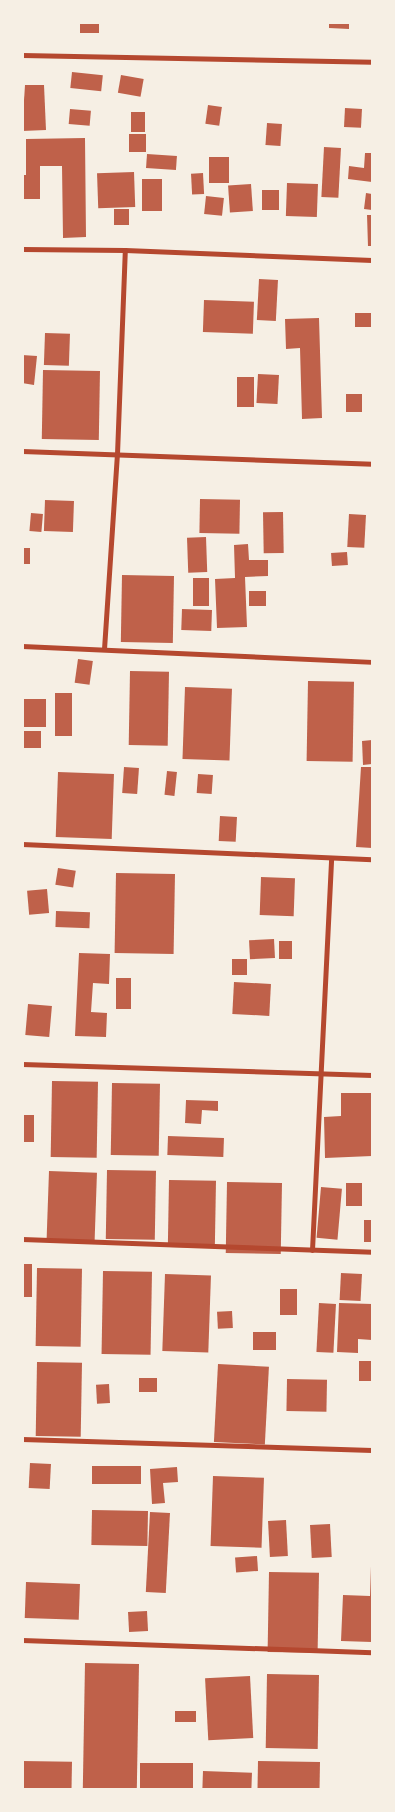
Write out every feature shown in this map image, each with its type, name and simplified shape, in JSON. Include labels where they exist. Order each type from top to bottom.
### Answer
[{"type":"street","points":[[22,55],[372,62]]},
{"type":"street","points":[[22,249],[124,250],[372,260]]},
{"type":"street","points":[[104,649],[117,454],[124,250]]},
{"type":"street","points":[[22,451],[372,464]]},
{"type":"street","points":[[22,646],[372,662]]},
{"type":"street","points":[[22,844],[372,860]]},
{"type":"street","points":[[312,1250],[331,858]]},
{"type":"street","points":[[22,1064],[372,1075]]},
{"type":"street","points":[[22,1239],[372,1252]]},
{"type":"street","points":[[22,1439],[372,1450]]},
{"type":"street","points":[[22,1640],[372,1652]]},
{"type":"building","points":[[80,22],[99,22],[99,33],[80,33]]},
{"type":"building","points":[[329,22],[349,22],[349,29],[329,28]]},
{"type":"building","points":[[72,72],[103,75],[101,91],[70,88]]},
{"type":"building","points":[[121,75],[144,79],[141,97],[118,93]]},
{"type":"building","points":[[25,85],[44,85],[46,130],[22,131]]},
{"type":"building","points":[[208,105],[222,107],[219,126],[205,124]]},
{"type":"building","points":[[345,108],[362,109],[361,128],[344,127]]},
{"type":"building","points":[[70,109],[91,111],[90,126],[69,124]]},
{"type":"building","points":[[131,112],[145,112],[145,132],[131,132]]},
{"type":"building","points":[[267,123],[282,124],[280,146],[265,145]]},
{"type":"building","points":[[129,134],[146,134],[146,152],[129,152]]},
{"type":"building","points":[[85,138],[86,237],[63,238],[62,166],[40,166],[40,199],[22,199],[22,175],[26,175],[26,139]]},
{"type":"building","points":[[324,147],[341,148],[338,198],[321,197]]},
{"type":"building","points":[[365,153],[372,153],[372,182],[348,179],[349,166],[364,168]]},
{"type":"building","points":[[147,154],[177,156],[176,170],[146,168]]},
{"type":"building","points":[[209,157],[229,157],[229,183],[209,183]]},
{"type":"building","points":[[134,172],[135,207],[98,208],[97,173]]},
{"type":"building","points":[[203,173],[204,194],[192,195],[191,174]]},
{"type":"building","points":[[142,179],[162,179],[162,211],[142,211]]},
{"type":"building","points":[[287,183],[318,184],[317,217],[286,216]]},
{"type":"building","points":[[251,184],[253,211],[230,213],[228,186]]},
{"type":"building","points":[[262,190],[279,190],[279,210],[262,210]]},
{"type":"building","points":[[366,193],[372,194],[372,210],[364,209]]},
{"type":"building","points":[[206,196],[224,198],[222,216],[204,214]]},
{"type":"building","points":[[114,209],[129,209],[129,225],[114,225]]},
{"type":"building","points":[[367,215],[372,215],[372,246],[368,246]]},
{"type":"building","points":[[259,279],[278,280],[276,321],[257,320]]},
{"type":"building","points":[[204,300],[254,302],[253,334],[203,332]]},
{"type":"building","points":[[355,313],[372,313],[372,327],[355,327]]},
{"type":"building","points":[[319,318],[322,418],[302,419],[300,348],[286,349],[285,319]]},
{"type":"building","points":[[45,333],[70,334],[69,366],[44,365]]},
{"type":"building","points":[[22,355],[37,356],[34,385],[22,383]]},
{"type":"building","points":[[43,370],[100,371],[99,440],[42,439]]},
{"type":"building","points":[[258,374],[279,375],[277,404],[256,403]]},
{"type":"building","points":[[237,377],[254,377],[254,407],[237,407]]},
{"type":"building","points":[[346,394],[362,394],[362,412],[346,412]]},
{"type":"building","points":[[200,499],[240,500],[239,534],[199,533]]},
{"type":"building","points":[[45,500],[74,501],[73,532],[44,531]]},
{"type":"building","points":[[263,512],[283,512],[284,553],[264,553]]},
{"type":"building","points":[[31,513],[43,514],[41,532],[29,531]]},
{"type":"building","points":[[349,514],[366,515],[364,548],[347,547]]},
{"type":"building","points":[[206,537],[207,572],[188,573],[187,538]]},
{"type":"building","points":[[248,544],[249,560],[268,560],[268,576],[245,577],[247,627],[217,628],[215,579],[235,578],[234,545]]},
{"type":"building","points":[[22,548],[30,548],[30,564],[22,564]]},
{"type":"building","points":[[347,552],[348,565],[332,566],[331,553]]},
{"type":"building","points":[[122,575],[174,576],[173,643],[121,642]]},
{"type":"building","points":[[193,578],[209,578],[209,606],[193,606]]},
{"type":"building","points":[[249,591],[266,591],[266,606],[249,606]]},
{"type":"building","points":[[182,609],[212,610],[211,631],[181,630]]},
{"type":"building","points":[[78,659],[93,661],[90,685],[75,683]]},
{"type":"building","points":[[130,671],[169,672],[168,746],[129,745]]},
{"type":"building","points":[[308,681],[354,682],[353,762],[307,761]]},
{"type":"building","points":[[185,687],[232,689],[229,761],[182,759]]},
{"type":"building","points":[[55,693],[72,693],[72,736],[55,736]]},
{"type":"building","points":[[22,699],[46,699],[46,727],[22,727]]},
{"type":"building","points":[[22,731],[41,731],[41,748],[22,748]]},
{"type":"building","points":[[372,740],[372,764],[363,765],[362,741]]},
{"type":"building","points":[[124,767],[139,768],[137,794],[122,793]]},
{"type":"building","points":[[361,767],[372,767],[372,848],[356,847]]},
{"type":"building","points":[[167,771],[177,772],[174,796],[164,795]]},
{"type":"building","points":[[58,772],[114,774],[112,839],[56,837]]},
{"type":"building","points":[[198,774],[213,775],[212,794],[197,793]]},
{"type":"building","points":[[220,816],[237,817],[236,842],[219,841]]},
{"type":"building","points":[[58,868],[76,871],[73,888],[55,885]]},
{"type":"building","points":[[116,873],[175,874],[174,954],[115,953]]},
{"type":"building","points":[[261,877],[295,878],[294,916],[260,915]]},
{"type":"building","points":[[47,889],[49,913],[29,915],[27,891]]},
{"type":"building","points":[[56,911],[90,912],[89,928],[55,927]]},
{"type":"building","points":[[274,939],[275,958],[250,959],[249,940]]},
{"type":"building","points":[[279,941],[292,941],[292,959],[279,959]]},
{"type":"building","points":[[79,953],[110,954],[109,984],[93,983],[91,1012],[107,1013],[106,1037],[75,1036]]},
{"type":"building","points":[[232,959],[247,959],[247,975],[232,975]]},
{"type":"building","points":[[116,978],[131,978],[131,1009],[116,1009]]},
{"type":"building","points":[[234,982],[271,984],[269,1016],[232,1014]]},
{"type":"building","points":[[28,1004],[52,1006],[49,1037],[25,1035]]},
{"type":"building","points":[[52,1081],[98,1082],[97,1158],[51,1157]]},
{"type":"building","points":[[112,1083],[160,1084],[159,1156],[111,1155]]},
{"type":"building","points":[[341,1093],[372,1093],[372,1156],[325,1158],[324,1117],[341,1116]]},
{"type":"building","points":[[186,1100],[218,1101],[218,1111],[202,1110],[201,1124],[185,1123]]},
{"type":"building","points":[[22,1115],[34,1115],[34,1142],[22,1142]]},
{"type":"building","points":[[168,1136],[224,1138],[223,1157],[167,1155]]},
{"type":"building","points":[[107,1170],[156,1171],[155,1240],[106,1239]]},
{"type":"building","points":[[49,1171],[97,1173],[95,1242],[47,1240]]},
{"type":"building","points":[[169,1180],[216,1181],[215,1248],[168,1247]]},
{"type":"building","points":[[227,1182],[282,1183],[281,1254],[226,1253]]},
{"type":"building","points":[[346,1183],[362,1183],[362,1206],[346,1206]]},
{"type":"building","points":[[321,1187],[342,1189],[337,1240],[317,1238]]},
{"type":"building","points":[[364,1220],[372,1220],[372,1242],[364,1242]]},
{"type":"building","points":[[22,1264],[32,1264],[32,1297],[22,1297]]},
{"type":"building","points":[[37,1268],[82,1269],[81,1347],[36,1346]]},
{"type":"building","points":[[103,1271],[152,1272],[151,1355],[102,1354]]},
{"type":"building","points":[[341,1273],[362,1274],[361,1301],[340,1300]]},
{"type":"building","points":[[165,1274],[211,1276],[208,1353],[162,1351]]},
{"type":"building","points":[[280,1289],[297,1289],[297,1315],[280,1315]]},
{"type":"building","points":[[319,1303],[336,1304],[333,1353],[316,1352]]},
{"type":"building","points":[[339,1303],[372,1304],[372,1340],[358,1339],[358,1353],[337,1352]]},
{"type":"building","points":[[232,1311],[233,1328],[218,1329],[217,1312]]},
{"type":"building","points":[[253,1332],[276,1332],[276,1350],[253,1350]]},
{"type":"building","points":[[359,1361],[372,1361],[372,1381],[359,1381]]},
{"type":"building","points":[[37,1362],[82,1363],[81,1437],[36,1436]]},
{"type":"building","points":[[218,1364],[269,1367],[265,1445],[214,1442]]},
{"type":"building","points":[[139,1378],[157,1378],[157,1392],[139,1392]]},
{"type":"building","points":[[287,1379],[327,1380],[326,1412],[286,1411]]},
{"type":"building","points":[[109,1384],[110,1403],[97,1404],[96,1385]]},
{"type":"building","points":[[30,1463],[51,1464],[50,1489],[29,1488]]},
{"type":"building","points":[[92,1466],[141,1466],[141,1484],[92,1484]]},
{"type":"building","points":[[177,1467],[178,1482],[163,1483],[165,1503],[152,1504],[150,1469]]},
{"type":"building","points":[[213,1476],[264,1478],[262,1548],[211,1546]]},
{"type":"building","points":[[92,1510],[148,1511],[147,1546],[91,1545]]},
{"type":"building","points":[[150,1512],[170,1513],[166,1593],[146,1592]]},
{"type":"building","points":[[286,1520],[288,1556],[270,1557],[268,1521]]},
{"type":"building","points":[[330,1524],[332,1557],[312,1558],[310,1525]]},
{"type":"building","points":[[257,1556],[258,1571],[236,1572],[235,1558]]},
{"type":"building","points":[[371,1566],[372,1642],[341,1641],[343,1595],[370,1596]]},
{"type":"building","points":[[269,1572],[319,1573],[318,1653],[268,1652]]},
{"type":"building","points":[[26,1582],[80,1584],[79,1620],[25,1618]]},
{"type":"building","points":[[147,1611],[148,1631],[129,1632],[128,1612]]},
{"type":"building","points":[[85,1663],[139,1664],[137,1790],[83,1790]]},
{"type":"building","points":[[267,1674],[319,1675],[318,1749],[266,1748]]},
{"type":"building","points":[[250,1676],[253,1738],[208,1740],[205,1678]]},
{"type":"building","points":[[175,1711],[196,1711],[196,1722],[175,1722]]},
{"type":"building","points":[[22,1761],[72,1762],[72,1790],[22,1790]]},
{"type":"building","points":[[258,1761],[320,1762],[320,1790],[257,1790]]},
{"type":"building","points":[[140,1763],[193,1763],[193,1790],[140,1790]]},
{"type":"building","points":[[203,1771],[252,1773],[251,1790],[202,1790]]}]
